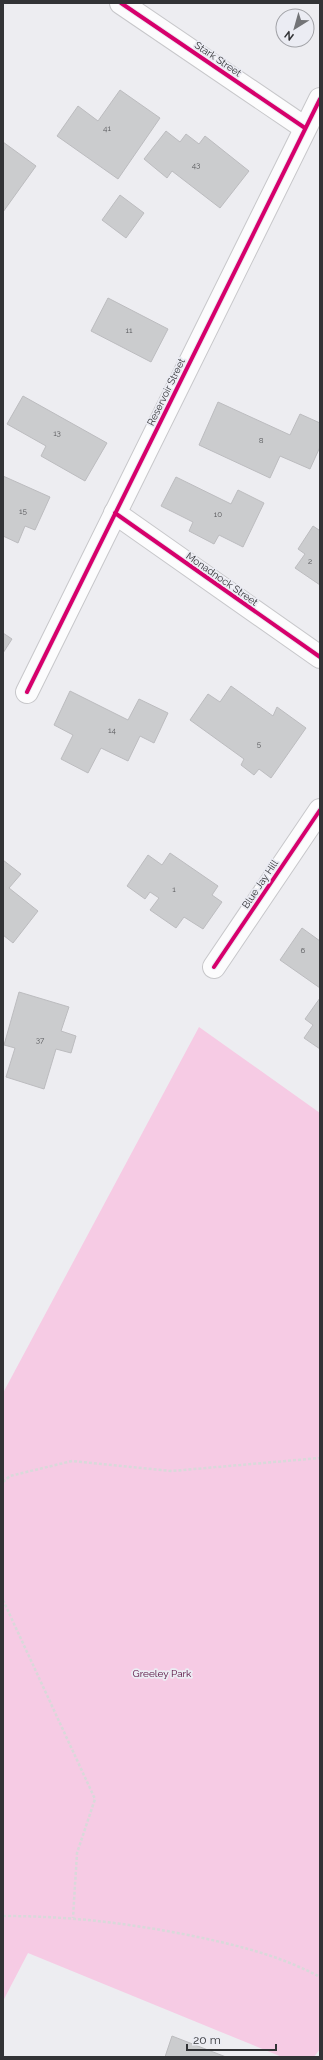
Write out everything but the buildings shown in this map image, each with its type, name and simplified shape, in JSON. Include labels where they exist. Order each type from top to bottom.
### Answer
[{"type":"street","name":"Stark Street","points":[[122,3],[305,128]]},
{"type":"street","name":"Reservoir Street","points":[[27,692],[320,99]]},
{"type":"street","name":"Monadnock Street","points":[[115,513],[320,657]]},
{"type":"street","name":"Blue Jay Hill","points":[[214,967],[320,810]]},
{"type":"path","points":[[3,1482],[10,1476],[72,1461],[172,1471],[320,1458]]},
{"type":"path","points":[[3,1600],[95,1800],[77,1853],[73,1918]]},
{"type":"path","points":[[3,1916],[52,1916],[142,1926],[229,1944],[298,1965],[320,1977]]},
{"type":"green space","name":"Greeley Park","points":[[199,1027],[320,1113],[320,2049],[314,2057],[282,2057],[28,1953],[3,2001],[3,1393]]},
{"type":"cycle path","points":[[121,3],[305,128]]},
{"type":"cycle path","points":[[27,692],[320,99]]},
{"type":"cycle path","points":[[115,513],[320,657]]},
{"type":"cycle path","points":[[214,967],[320,810]]}]
